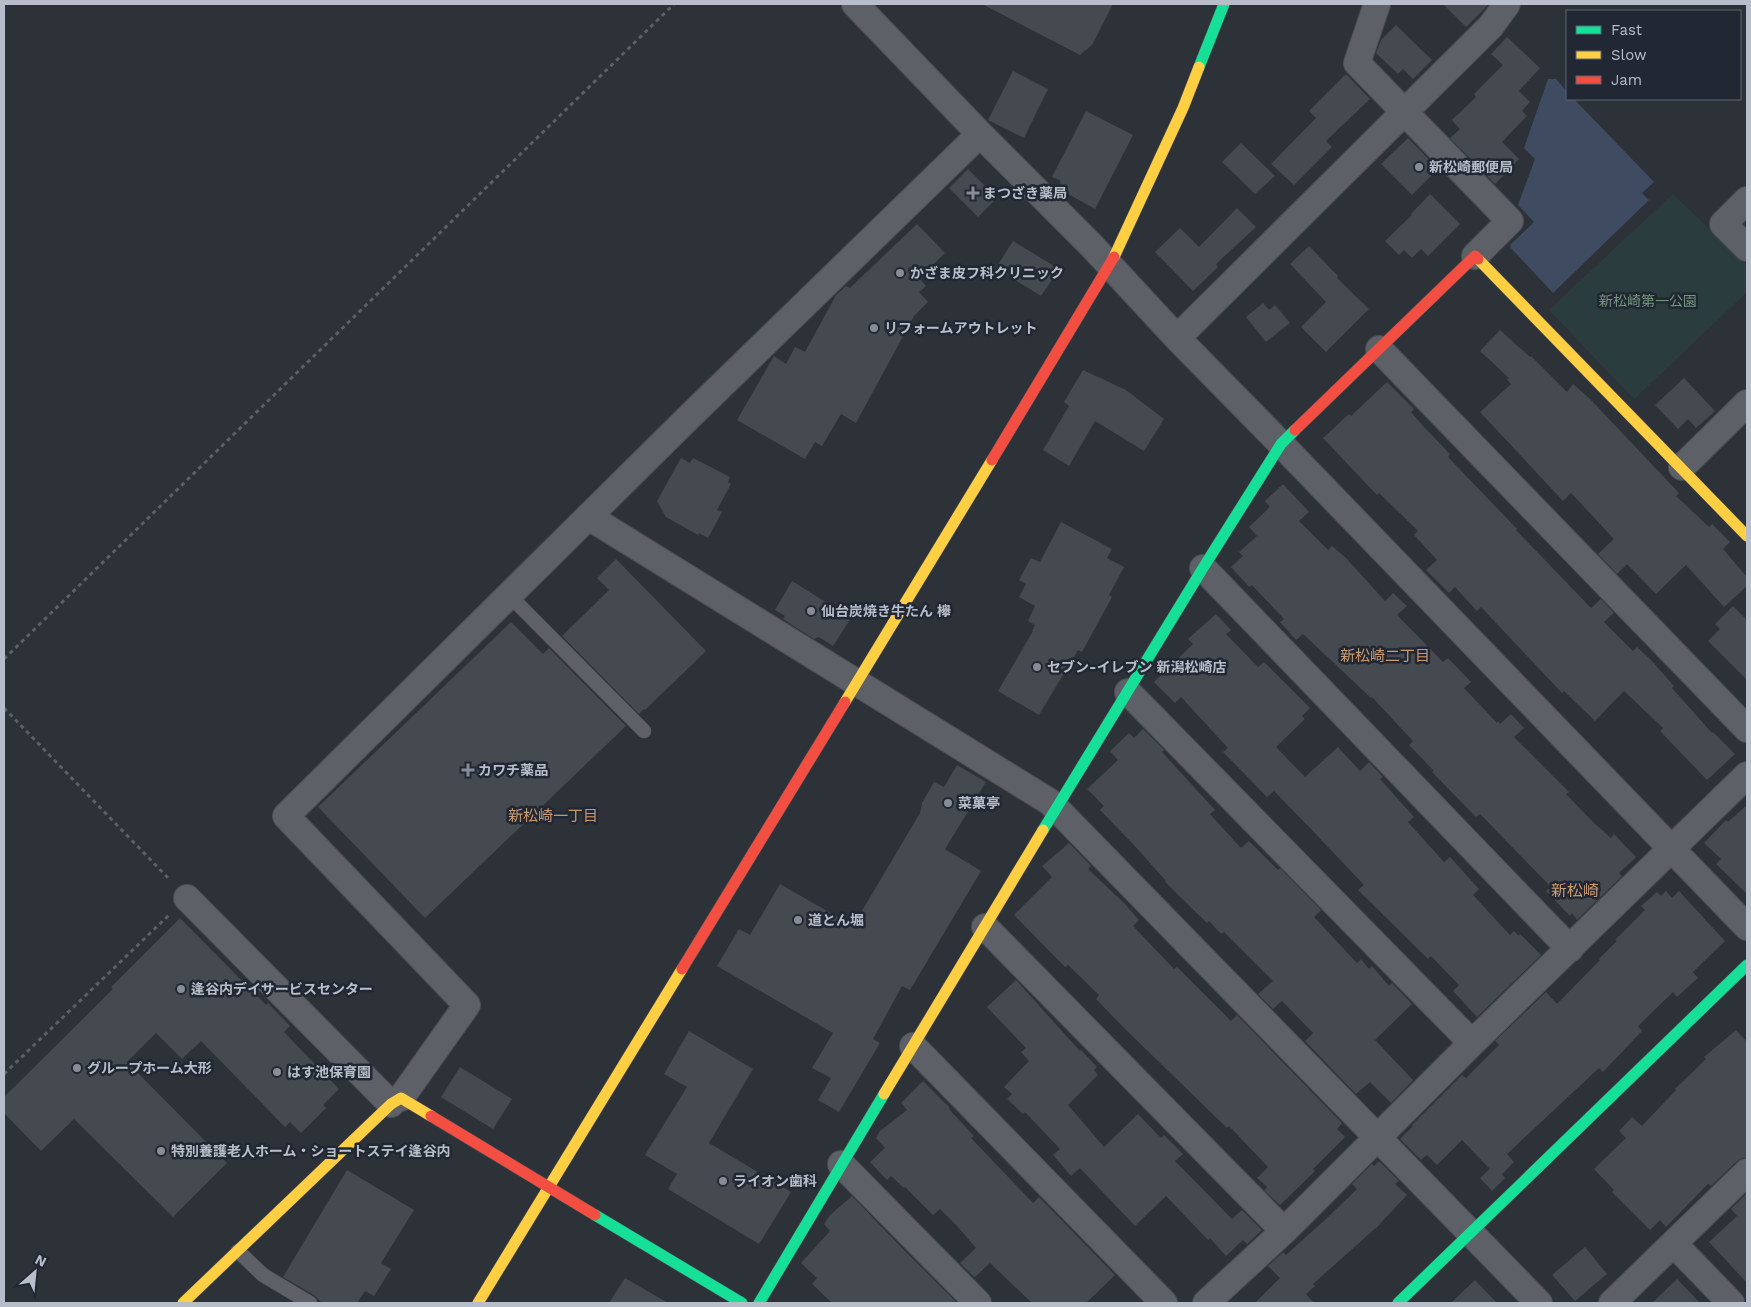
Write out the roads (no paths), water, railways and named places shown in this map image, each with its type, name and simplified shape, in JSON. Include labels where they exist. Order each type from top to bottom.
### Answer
[{"type":"street","points":[[857,4],[980,134],[1110,265],[1177,338],[1282,444],[1747,927]]},
{"type":"street","points":[[478,1303],[1110,265],[1183,108],[1224,4]]},
{"type":"street","points":[[759,1303],[1056,808],[1203,568],[1282,444],[1510,221],[1357,63],[1377,4]]},
{"type":"street","points":[[1177,338],[1491,26],[1507,4]]},
{"type":"street","points":[[184,1303],[396,1101],[466,1005],[286,816],[694,412],[980,134]]},
{"type":"street","points":[[1747,200],[1723,224],[1747,248]]},
{"type":"street","points":[[1475,256],[1747,536]]},
{"type":"street","points":[[1379,349],[1747,729]]},
{"type":"street","points":[[1682,467],[1747,403]]},
{"type":"street","points":[[589,517],[1050,802],[1539,1303]]},
{"type":"street","points":[[1203,568],[1570,949]]},
{"type":"street","points":[[1128,692],[1472,1043]]},
{"type":"street","points":[[1206,1303],[1284,1231],[1472,1043],[1747,775]]},
{"type":"street","points":[[187,898],[396,1101],[549,1187],[742,1303]]},
{"type":"street","points":[[985,927],[1284,1231]]},
{"type":"street","points":[[1398,1303],[1747,965]]},
{"type":"street","points":[[913,1046],[1164,1303]]},
{"type":"street","points":[[841,1164],[978,1303]]},
{"type":"street","points":[[1612,1303],[1747,1172]]},
{"type":"street","points":[[1674,1244],[1731,1303]]},
{"type":"lane","points":[[510,596],[644,732]]},
{"type":"lane","points":[[238,1251],[263,1275],[310,1303]]},
{"type":"water","points":[[1548,79],[1556,79],[1566,91],[1566,100],[1575,100],[1654,182],[1642,193],[1649,200],[1553,293],[1510,247],[1534,222],[1518,205],[1535,159],[1524,148]]},
{"type":"place","name":"新松崎郵便局","points":[[1419,167]]},
{"type":"place","name":"まつざき薬局","points":[[973,193]]},
{"type":"place","name":"かざま皮フ科クリニック","points":[[900,273]]},
{"type":"place","name":"リフォームアウトレット","points":[[874,328]]},
{"type":"place","name":"仙台炭焼き牛たん 欅","points":[[811,611]]},
{"type":"place","name":"セブン-イレブン 新潟松崎店","points":[[1037,667]]},
{"type":"place","name":"カワチ薬品","points":[[468,770]]},
{"type":"place","name":"菜菓亭","points":[[948,803]]},
{"type":"place","name":"道とん堀","points":[[798,920]]},
{"type":"place","name":"逢谷内デイサービスセンター","points":[[181,989]]},
{"type":"place","name":"グループホーム大形","points":[[77,1068]]},
{"type":"place","name":"はす池保育園","points":[[277,1072]]},
{"type":"place","name":"特別養護老人ホーム・ショートステイ逢谷内","points":[[161,1151]]},
{"type":"place","name":"ライオン歯科","points":[[723,1181]]},
{"type":"district","name":"新松崎二丁目","points":[[1385,656]]},
{"type":"district","name":"新松崎一丁目","points":[[553,816]]},
{"type":"district","name":"新松崎","points":[[1575,890]]},
{"type":"park label","name":"新松崎第一公園","points":[[1648,301]]}]
